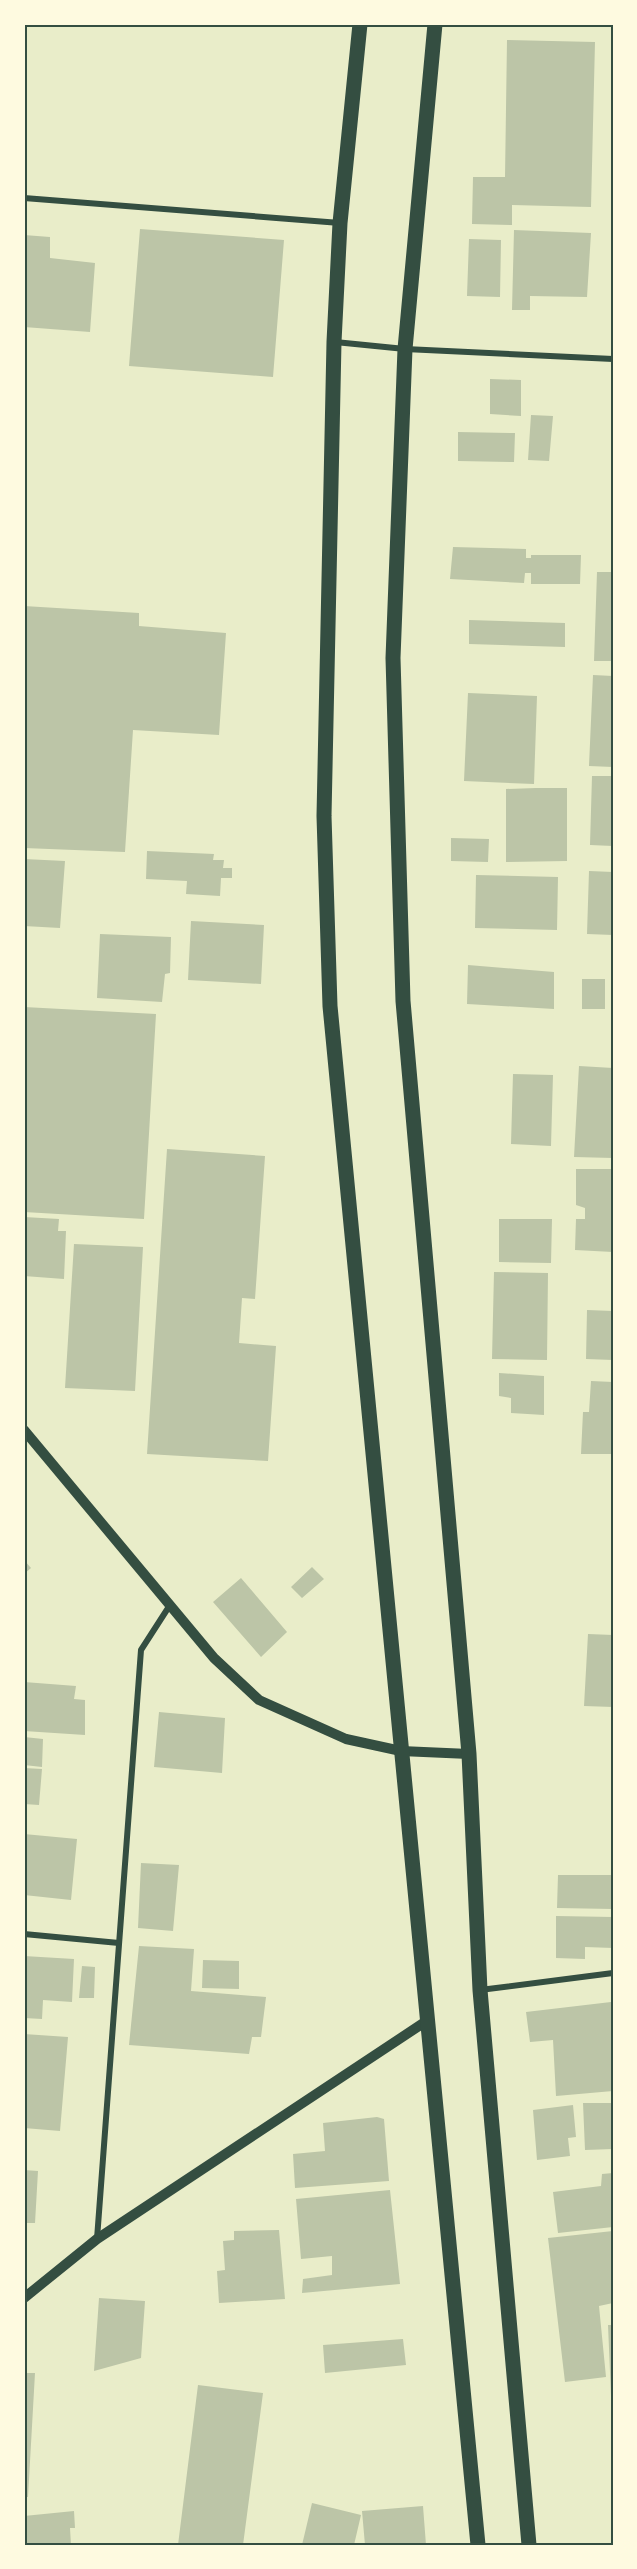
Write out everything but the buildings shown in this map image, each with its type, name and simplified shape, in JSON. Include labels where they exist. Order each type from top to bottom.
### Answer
[{"type":"main road","points":[[360,24],[340,223],[334,342],[324,816],[330,1006],[478,2545]]},
{"type":"main road","points":[[435,24],[405,349],[393,658],[403,1001],[469,1754],[480,1990],[529,2545]]},
{"type":"street","points":[[24,198],[340,223]]},
{"type":"street","points":[[334,342],[405,349],[613,359]]},
{"type":"street","points":[[24,1430],[214,1658],[259,1700],[346,1739],[401,1751],[469,1754]]},
{"type":"street","points":[[97,2239],[141,1650],[170,1605]]},
{"type":"street","points":[[24,1934],[119,1943]]},
{"type":"street","points":[[480,1990],[613,1973]]},
{"type":"street","points":[[24,2298],[97,2239],[428,2020]]}]
